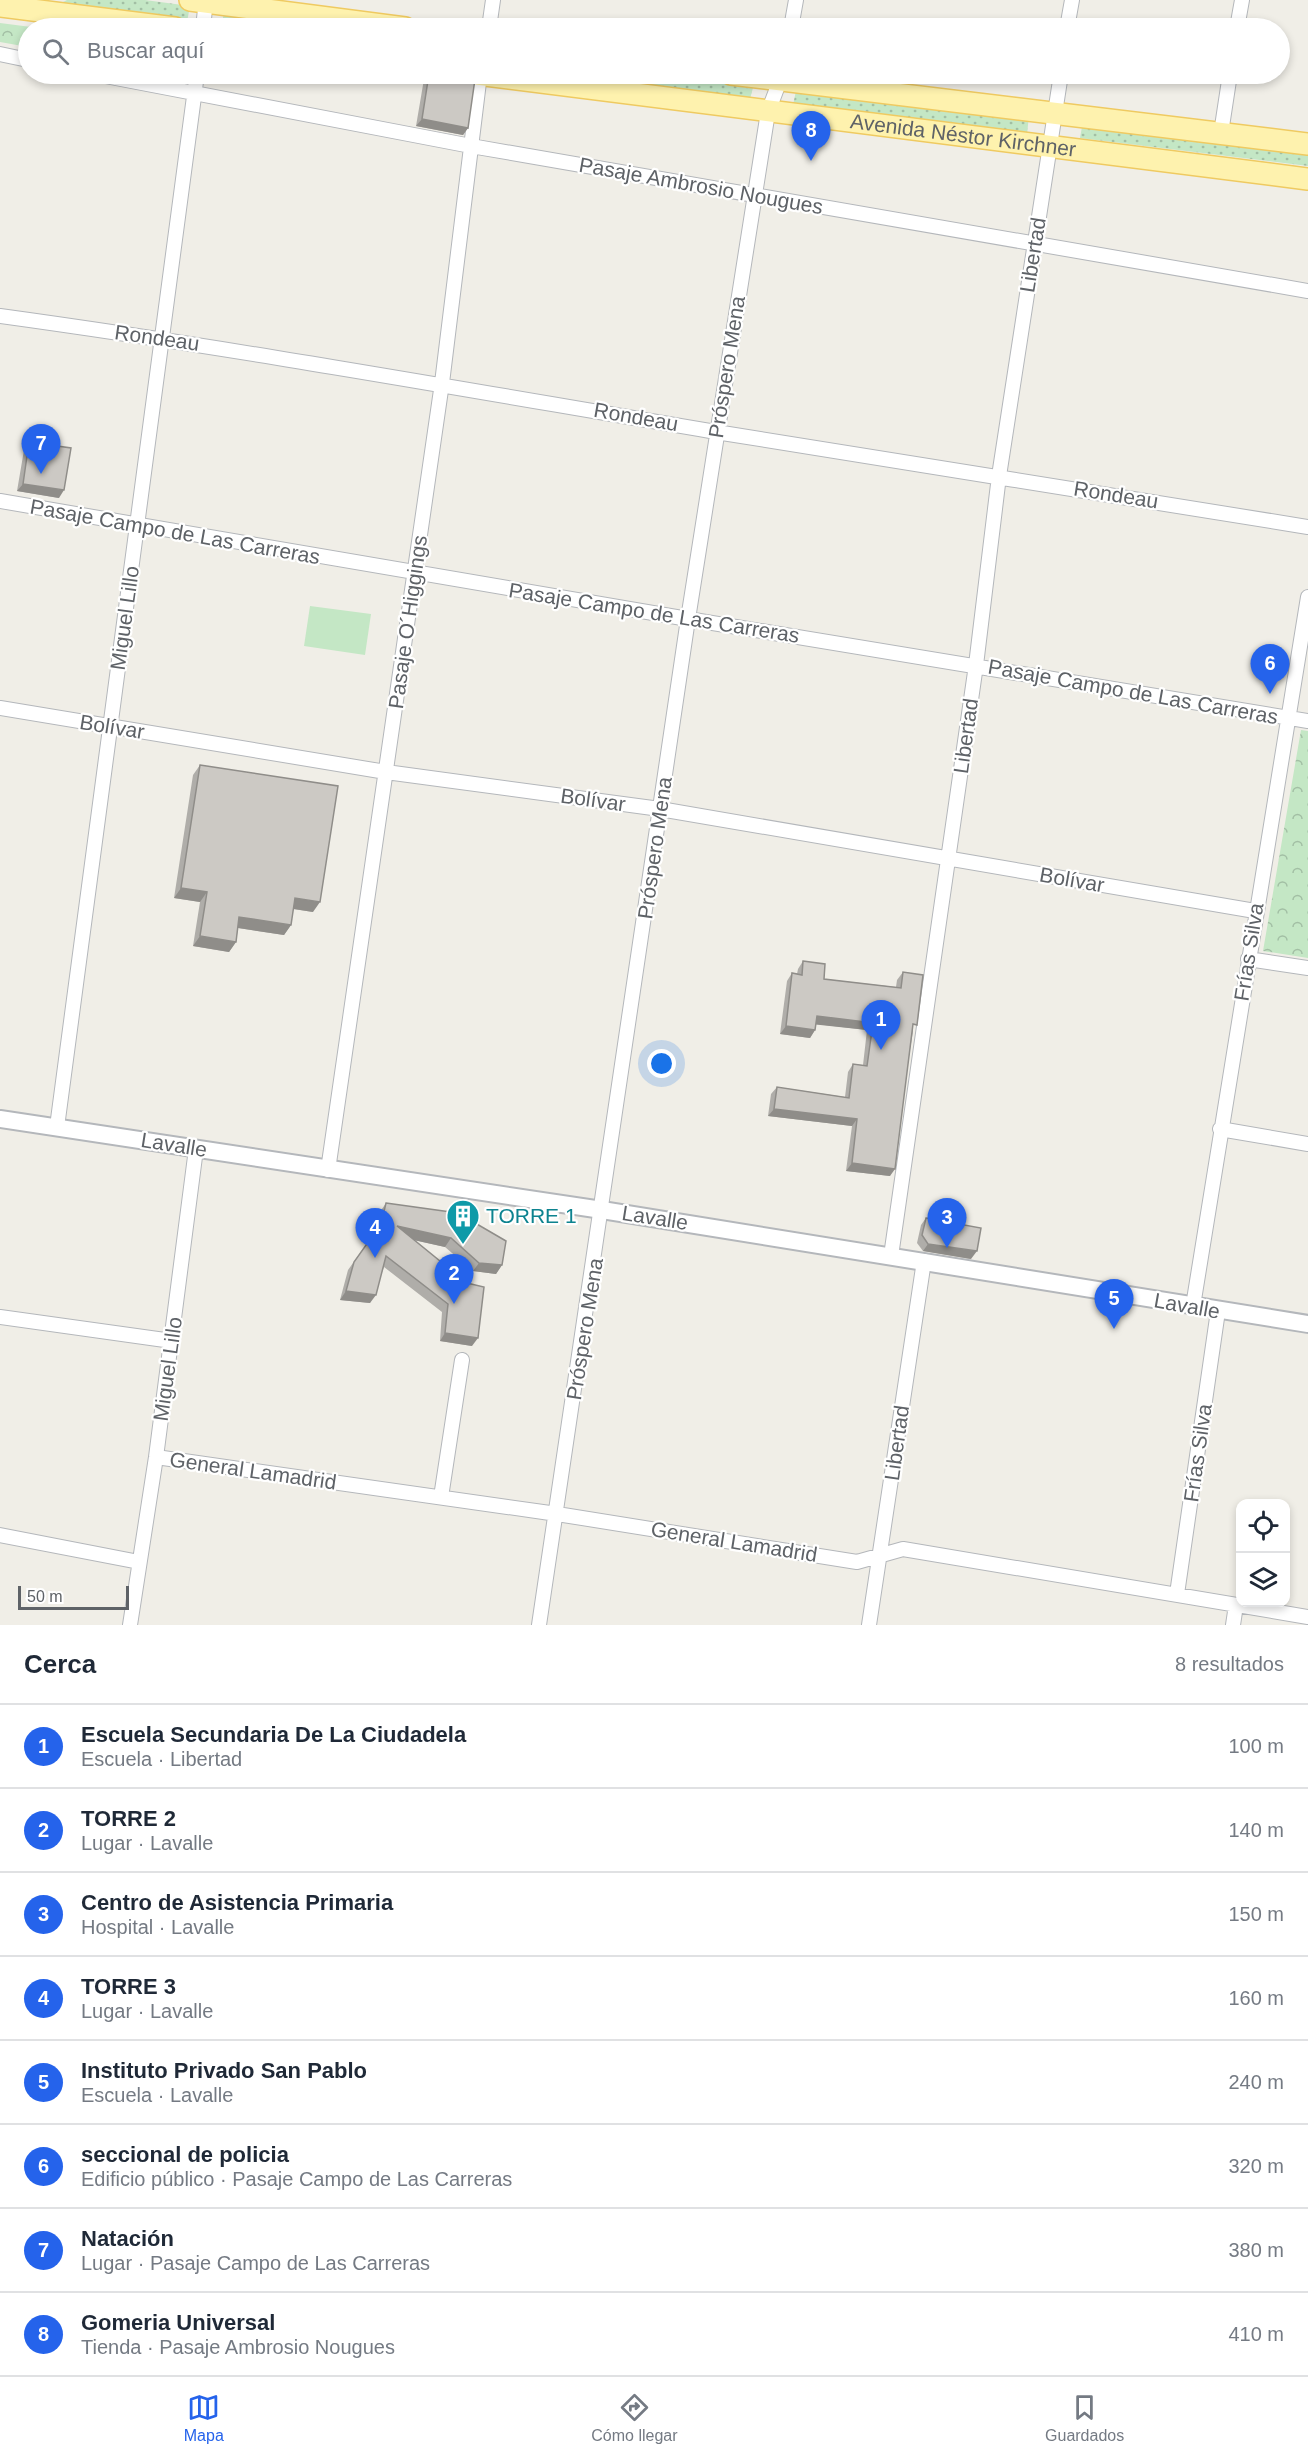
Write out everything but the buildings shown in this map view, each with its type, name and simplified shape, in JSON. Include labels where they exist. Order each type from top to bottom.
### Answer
[{"type":"main road","points":[[201,1],[329,18]]},
{"type":"main road","points":[[5,9],[86,18]]},
{"type":"main road","name":"Avenida Néstor Kirchner","points":[[555,84],[1308,179]]},
{"type":"main road","name":"Avenida Néstor Kirchner","points":[[836,84],[1308,144]]},
{"type":"street","points":[[490,18],[493,0]]},
{"type":"street","points":[[793,18],[796,0]]},
{"type":"street","points":[[1069,18],[1072,0]]},
{"type":"street","points":[[1239,18],[1242,0]]},
{"type":"street","points":[[201,1],[202,18]]},
{"type":"street","points":[[0,54],[18,58]]},
{"type":"street","name":"Pasaje Ambrosio Nougues","points":[[145,84],[471,146],[1308,291]]},
{"type":"street","name":"Miguel Lillo","points":[[57,1127],[109,727],[164,339],[196,84]]},
{"type":"street","name":"Pasaje O´Higgings","points":[[328,1170],[442,383],[478,84]]},
{"type":"street","name":"Próspero Mena","points":[[539,1625],[717,432],[768,112],[778,84]]},
{"type":"street","name":"Libertad","points":[[891,1256],[976,665],[999,476],[1059,84]]},
{"type":"street","points":[[1221,133],[1228,84]]},
{"type":"street","name":"Rondeau","points":[[0,316],[164,339],[442,383],[717,432],[1308,527]]},
{"type":"street","name":"Pasaje Campo de Las Carreras","points":[[0,501],[688,619],[1308,721]]},
{"type":"street","name":"Frías Silva","points":[[1193,1306],[1255,911],[1308,597]]},
{"type":"street","name":"Bolívar","points":[[0,708],[386,772],[660,809],[1255,911]]},
{"type":"street","points":[[1248,959],[1308,968]]},
{"type":"street","name":"Lavalle","points":[[0,1119],[602,1210],[1308,1324]]},
{"type":"street","points":[[1220,1129],[1308,1144]]},
{"type":"street","name":"Miguel Lillo","points":[[130,1625],[156,1457],[196,1149]]},
{"type":"street","name":"Libertad","points":[[869,1625],[924,1261]]},
{"type":"street","name":"Frías Silva","points":[[1178,1594],[1218,1311]]},
{"type":"street","points":[[0,1317],[172,1341]]},
{"type":"street","points":[[441,1497],[462,1360]]},
{"type":"street","name":"General Lamadrid","points":[[156,1457],[557,1514],[858,1562],[903,1548],[1236,1605]]},
{"type":"street","points":[[0,1535],[139,1562]]},
{"type":"street","points":[[1233,1625],[1236,1605]]},
{"type":"street","name":"General Lamadrid","points":[[1248,1607],[1308,1617]]},
{"type":"green space","points":[[67,0],[145,0],[190,6],[188,18],[160,18],[61,3]]},
{"type":"green space","points":[[225,9],[289,18],[223,18]]},
{"type":"green space","points":[[0,23],[18,25],[18,45],[0,42]]},
{"type":"green space","points":[[640,84],[754,84],[750,99]]},
{"type":"green space","points":[[797,86],[1029,115],[1027,135],[793,105]]},
{"type":"green space","points":[[1083,121],[1308,148],[1308,166],[1080,138]]},
{"type":"green space","points":[[310,606],[371,614],[365,655],[304,646]]},
{"type":"green space","points":[[1301,730],[1308,731],[1308,958],[1263,951]]},
{"type":"place","name":"Gomeria Universal","points":[[811,161]]},
{"type":"place","name":"Natación","points":[[41,474]]},
{"type":"place","name":"seccional de policia","points":[[1270,694]]},
{"type":"place","name":"Escuela Secundaria De La Ciudadela","points":[[881,1050]]},
{"type":"place","name":"TORRE 1","points":[[463,1245]]},
{"type":"place","name":"Centro de Asistencia Primaria","points":[[947,1248]]},
{"type":"place","name":"TORRE 3","points":[[375,1258]]},
{"type":"place","name":"TORRE 2","points":[[454,1304]]},
{"type":"place","name":"Instituto Privado San Pablo","points":[[1114,1329]]}]
